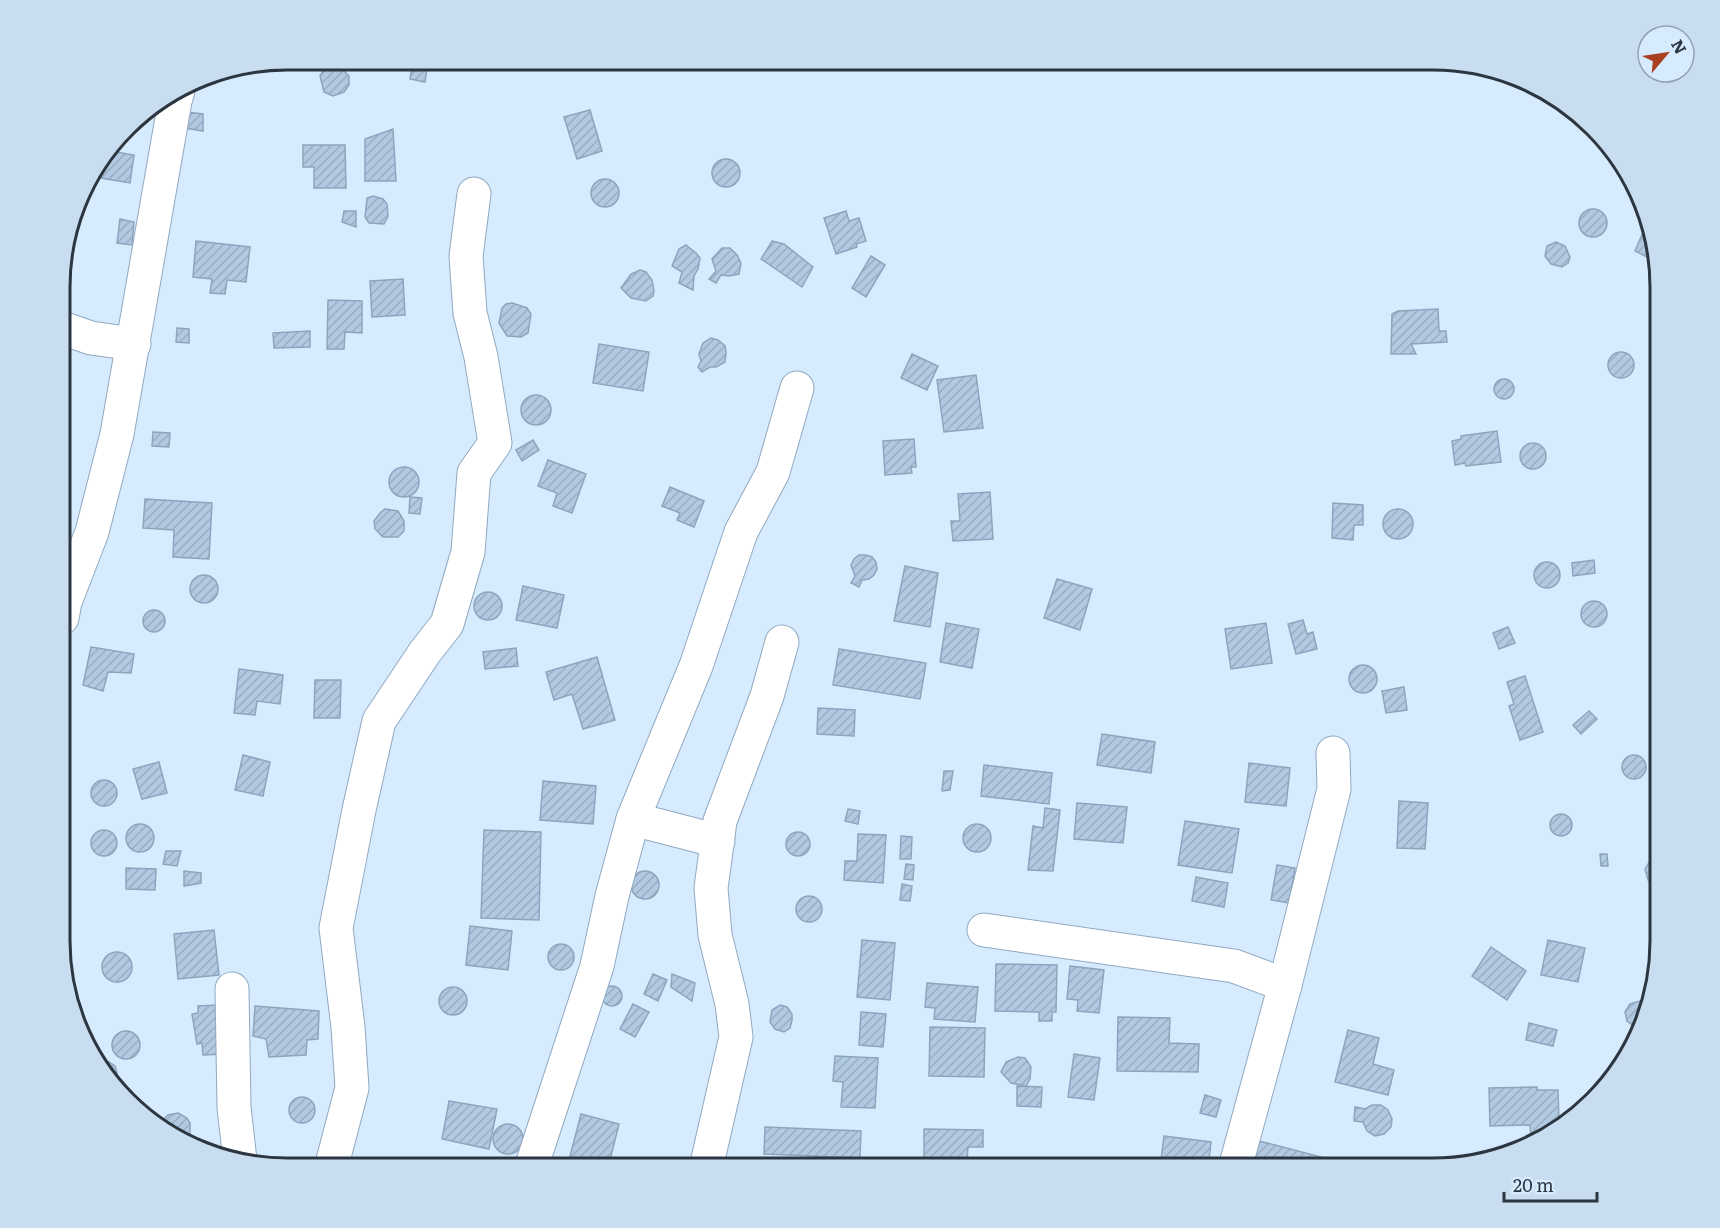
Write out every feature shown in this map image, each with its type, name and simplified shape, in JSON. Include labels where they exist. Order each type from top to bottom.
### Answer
[{"type":"street","points":[[70,589],[92,532],[117,434],[175,102]]},
{"type":"street","points":[[334,1158],[352,1088],[348,1027],[336,928],[379,721],[425,652],[447,624],[468,552],[474,473],[495,443],[481,357],[470,314],[466,256],[474,194]]},
{"type":"street","points":[[70,331],[91,339],[134,344]]},
{"type":"street","points":[[534,1158],[597,966],[612,896],[633,819],[696,666],[741,532],[773,472],[797,387]]},
{"type":"street","points":[[708,1158],[736,1038],[732,1005],[714,923],[711,888],[720,821],[767,696],[782,642]]},
{"type":"street","points":[[1238,1158],[1285,985],[1334,789],[1333,753]]},
{"type":"street","points":[[633,819],[718,841]]},
{"type":"street","points":[[984,930],[1234,966],[1285,985]]},
{"type":"street","points":[[232,989],[234,1108],[239,1152]]},
{"type":"building","points":[[324,70],[343,70],[349,76],[349,85],[344,92],[333,96],[324,92],[320,76]]},
{"type":"building","points":[[411,70],[427,70],[425,82],[410,79]]},
{"type":"building","points":[[590,110],[602,151],[577,159],[564,117]]},
{"type":"building","points":[[186,112],[203,114],[203,131],[185,128]]},
{"type":"building","points":[[393,129],[396,181],[365,181],[365,139]]},
{"type":"building","points":[[303,145],[345,145],[346,188],[314,188],[314,167],[303,167]]},
{"type":"building","points":[[118,152],[134,155],[130,183],[101,178]]},
{"type":"building","points":[[726,159],[736,163],[740,173],[736,183],[726,187],[716,183],[712,173],[716,163]]},
{"type":"building","points":[[605,179],[615,183],[619,193],[615,203],[605,207],[595,203],[591,193],[595,183]]},
{"type":"building","points":[[373,196],[383,199],[387,204],[388,216],[384,224],[369,223],[365,217],[367,198]]},
{"type":"building","points":[[1593,209],[1603,213],[1607,223],[1603,233],[1593,237],[1583,233],[1579,223],[1583,213]]},
{"type":"building","points":[[344,211],[356,211],[356,227],[342,222]]},
{"type":"building","points":[[846,211],[849,221],[859,218],[866,241],[856,244],[857,247],[836,254],[824,218]]},
{"type":"building","points":[[120,219],[134,222],[132,245],[117,243]]},
{"type":"building","points":[[1642,234],[1647,257],[1635,251]]},
{"type":"building","points":[[196,241],[250,247],[246,282],[227,280],[225,294],[210,293],[212,279],[193,277]]},
{"type":"building","points":[[772,241],[784,244],[813,267],[802,287],[761,259]]},
{"type":"building","points":[[1556,242],[1565,246],[1570,257],[1568,263],[1562,267],[1551,264],[1545,256],[1547,246]]},
{"type":"building","points":[[686,245],[700,258],[694,276],[693,290],[679,283],[682,272],[672,266],[679,249]]},
{"type":"building","points":[[722,248],[730,248],[741,263],[739,274],[721,275],[716,283],[709,279],[716,271],[712,259]]},
{"type":"building","points":[[871,256],[885,265],[866,297],[852,288]]},
{"type":"building","points":[[640,270],[646,272],[652,280],[653,296],[646,301],[631,298],[621,288],[631,274]]},
{"type":"building","points":[[403,279],[405,315],[372,317],[370,281]]},
{"type":"building","points":[[328,300],[362,301],[362,333],[345,332],[344,349],[327,349]]},
{"type":"building","points":[[512,303],[527,308],[531,314],[528,333],[521,337],[507,336],[499,323],[502,308]]},
{"type":"building","points":[[1438,309],[1439,331],[1446,331],[1447,342],[1411,344],[1416,354],[1391,354],[1392,314],[1398,311]]},
{"type":"building","points":[[177,328],[189,329],[189,343],[176,342]]},
{"type":"building","points":[[310,331],[310,347],[274,348],[273,333]]},
{"type":"building","points":[[711,338],[725,346],[725,362],[702,372],[698,367],[701,361],[699,354],[703,343]]},
{"type":"building","points":[[599,344],[649,352],[643,391],[593,383]]},
{"type":"building","points":[[1621,352],[1630,356],[1634,365],[1630,374],[1621,378],[1612,374],[1608,365],[1612,356]]},
{"type":"building","points":[[912,354],[938,366],[927,390],[901,378]]},
{"type":"building","points":[[976,375],[983,428],[944,432],[937,380]]},
{"type":"building","points":[[1504,379],[1511,382],[1514,389],[1511,396],[1504,399],[1497,396],[1494,389],[1497,382]]},
{"type":"building","points":[[536,395],[547,399],[551,410],[547,421],[536,425],[525,421],[521,410],[525,399]]},
{"type":"building","points":[[1497,431],[1501,462],[1455,465],[1452,441],[1461,439],[1461,436]]},
{"type":"building","points":[[153,432],[170,433],[169,447],[152,446]]},
{"type":"building","points":[[914,439],[916,467],[911,467],[912,473],[885,475],[883,441]]},
{"type":"building","points":[[533,440],[539,450],[522,461],[516,450]]},
{"type":"building","points":[[1533,443],[1542,447],[1546,456],[1542,465],[1533,469],[1524,465],[1520,456],[1524,447]]},
{"type":"building","points":[[548,460],[586,474],[572,513],[553,506],[557,493],[538,486]]},
{"type":"building","points":[[404,467],[415,471],[419,482],[415,493],[404,497],[393,493],[389,482],[393,471]]},
{"type":"building","points":[[670,487],[704,501],[694,527],[677,520],[680,513],[662,506]]},
{"type":"building","points":[[990,492],[993,539],[953,541],[951,521],[960,521],[958,494]]},
{"type":"building","points":[[410,497],[422,498],[420,514],[409,513]]},
{"type":"building","points":[[145,499],[212,503],[209,559],[173,557],[174,530],[143,528]]},
{"type":"building","points":[[1333,503],[1363,505],[1363,525],[1354,525],[1353,540],[1332,538]]},
{"type":"building","points":[[385,509],[398,511],[404,521],[404,531],[398,537],[383,537],[375,529],[374,521]]},
{"type":"building","points":[[1398,509],[1408,514],[1413,524],[1408,534],[1398,539],[1388,534],[1383,524],[1388,514]]},
{"type":"building","points":[[859,555],[872,557],[877,569],[869,579],[862,580],[859,587],[851,583],[855,576],[851,565]]},
{"type":"building","points":[[1594,560],[1595,573],[1573,576],[1572,563]]},
{"type":"building","points":[[1547,562],[1556,566],[1560,575],[1556,584],[1547,588],[1538,584],[1534,575],[1538,566]]},
{"type":"building","points":[[905,566],[938,573],[930,627],[894,621]]},
{"type":"building","points":[[204,575],[214,579],[218,589],[214,599],[204,603],[194,599],[190,589],[194,579]]},
{"type":"building","points":[[1057,579],[1092,589],[1080,630],[1044,618]]},
{"type":"building","points":[[523,586],[564,595],[557,628],[516,620]]},
{"type":"building","points":[[488,592],[498,596],[502,606],[498,616],[488,620],[478,616],[474,606],[478,596]]},
{"type":"building","points":[[1594,601],[1603,605],[1607,614],[1603,623],[1594,627],[1585,623],[1581,614],[1585,605]]},
{"type":"building","points":[[154,610],[162,613],[165,621],[162,629],[154,632],[146,629],[143,621],[146,613]]},
{"type":"building","points":[[1303,620],[1307,634],[1313,632],[1317,649],[1296,654],[1288,624]]},
{"type":"building","points":[[946,623],[979,629],[972,668],[940,662]]},
{"type":"building","points":[[1266,623],[1272,663],[1231,669],[1225,629]]},
{"type":"building","points":[[1508,627],[1515,643],[1499,649],[1493,633]]},
{"type":"building","points":[[91,647],[134,654],[131,673],[108,672],[103,691],[83,685]]},
{"type":"building","points":[[516,648],[518,666],[485,669],[483,652]]},
{"type":"building","points":[[839,649],[926,663],[920,699],[833,685]]},
{"type":"building","points":[[597,657],[615,720],[583,729],[572,694],[554,700],[546,672]]},
{"type":"building","points":[[1363,665],[1373,669],[1377,679],[1373,689],[1363,693],[1353,689],[1349,679],[1353,669]]},
{"type":"building","points":[[239,669],[283,675],[280,704],[257,701],[255,715],[234,713]]},
{"type":"building","points":[[1525,676],[1543,732],[1520,740],[1509,706],[1514,704],[1507,682]]},
{"type":"building","points":[[315,680],[341,680],[340,718],[314,718]]},
{"type":"building","points":[[1404,687],[1407,710],[1386,713],[1382,691]]},
{"type":"building","points":[[818,708],[855,710],[854,736],[817,734]]},
{"type":"building","points":[[1589,711],[1597,719],[1581,734],[1573,725]]},
{"type":"building","points":[[1102,734],[1155,742],[1151,773],[1097,765]]},
{"type":"building","points":[[243,755],[270,762],[263,796],[235,790]]},
{"type":"building","points":[[1634,755],[1642,759],[1646,767],[1642,775],[1634,779],[1626,775],[1622,767],[1626,759]]},
{"type":"building","points":[[159,762],[167,793],[142,799],[133,769]]},
{"type":"building","points":[[1249,763],[1290,768],[1286,806],[1245,802]]},
{"type":"building","points":[[984,765],[1052,773],[1049,804],[981,796]]},
{"type":"building","points":[[944,771],[953,771],[950,790],[942,791]]},
{"type":"building","points":[[104,780],[113,784],[117,793],[113,802],[104,806],[95,802],[91,793],[95,784]]},
{"type":"building","points":[[543,781],[596,786],[593,824],[540,820]]},
{"type":"building","points":[[1399,801],[1428,803],[1425,849],[1397,848]]},
{"type":"building","points":[[1077,803],[1127,807],[1123,843],[1074,839]]},
{"type":"building","points":[[1045,808],[1060,810],[1053,871],[1028,870],[1033,826],[1043,828]]},
{"type":"building","points":[[848,809],[860,811],[858,824],[845,821]]},
{"type":"building","points":[[1557,814],[1565,814],[1572,821],[1572,829],[1565,836],[1557,836],[1550,829],[1550,821]]},
{"type":"building","points":[[1185,821],[1239,829],[1232,873],[1178,865]]},
{"type":"building","points":[[140,824],[150,828],[154,838],[150,848],[140,852],[130,848],[126,838],[130,828]]},
{"type":"building","points":[[977,824],[987,828],[991,838],[987,848],[977,852],[967,848],[963,838],[967,828]]},
{"type":"building","points":[[104,830],[114,833],[117,843],[114,853],[104,856],[94,853],[91,843],[94,833]]},
{"type":"building","points":[[484,830],[541,832],[539,920],[481,918]]},
{"type":"building","points":[[798,832],[807,835],[810,844],[807,853],[798,856],[789,853],[786,844],[789,835]]},
{"type":"building","points":[[858,834],[886,835],[883,883],[844,880],[845,861],[857,861]]},
{"type":"building","points":[[901,836],[912,837],[911,859],[900,859]]},
{"type":"building","points":[[166,851],[181,851],[177,866],[163,864]]},
{"type":"building","points":[[1600,854],[1607,854],[1608,866],[1601,866]]},
{"type":"building","points":[[1650,861],[1650,881],[1648,880],[1645,869]]},
{"type":"building","points":[[906,864],[914,865],[913,880],[904,879]]},
{"type":"building","points":[[1277,865],[1295,868],[1289,903],[1271,900]]},
{"type":"building","points":[[126,868],[156,869],[155,890],[126,889]]},
{"type":"building","points":[[184,871],[201,873],[201,883],[184,886]]},
{"type":"building","points":[[645,871],[655,875],[659,885],[655,895],[645,899],[635,895],[631,885],[635,875]]},
{"type":"building","points":[[1196,877],[1228,883],[1224,907],[1192,901]]},
{"type":"building","points":[[902,884],[912,886],[910,901],[900,900]]},
{"type":"building","points":[[809,896],[818,900],[822,909],[818,918],[809,922],[800,918],[796,909],[800,900]]},
{"type":"building","points":[[470,926],[512,931],[508,970],[466,965]]},
{"type":"building","points":[[214,930],[219,975],[178,979],[174,934]]},
{"type":"building","points":[[862,940],[895,943],[890,1000],[857,997]]},
{"type":"building","points":[[1548,940],[1585,948],[1578,982],[1541,975]]},
{"type":"building","points":[[561,944],[570,948],[574,957],[570,966],[561,970],[552,966],[548,957],[552,948]]},
{"type":"building","points":[[1491,947],[1526,971],[1507,1000],[1472,976]]},
{"type":"building","points":[[117,952],[123,953],[131,961],[131,973],[123,981],[117,982],[111,981],[103,973],[102,967],[103,961],[111,953]]},
{"type":"building","points":[[996,964],[1057,965],[1056,1012],[1052,1012],[1052,1021],[1039,1021],[1039,1012],[995,1011]]},
{"type":"building","points":[[1070,966],[1104,970],[1099,1013],[1077,1011],[1078,1000],[1067,999]]},
{"type":"building","points":[[653,974],[667,980],[658,1001],[644,994]]},
{"type":"building","points":[[672,974],[695,983],[692,1001],[671,987]]},
{"type":"building","points":[[927,983],[978,987],[975,1022],[934,1019],[935,1008],[925,1007]]},
{"type":"building","points":[[612,986],[619,989],[622,996],[619,1003],[612,1006],[605,1003],[602,996],[605,989]]},
{"type":"building","points":[[453,987],[463,991],[467,1001],[463,1011],[453,1015],[443,1011],[439,1001],[443,991]]},
{"type":"building","points":[[1640,1001],[1632,1025],[1627,1021],[1625,1012],[1630,1004]]},
{"type":"building","points":[[633,1004],[649,1012],[635,1037],[620,1029]]},
{"type":"building","points":[[218,1005],[225,1054],[203,1055],[202,1043],[197,1044],[192,1014],[198,1013],[198,1006]]},
{"type":"building","points":[[780,1005],[787,1007],[792,1014],[790,1028],[784,1032],[775,1029],[770,1022],[772,1010]]},
{"type":"building","points":[[255,1006],[319,1011],[318,1039],[307,1040],[306,1055],[269,1057],[266,1039],[253,1036]]},
{"type":"building","points":[[861,1012],[886,1014],[883,1047],[859,1045]]},
{"type":"building","points":[[1118,1017],[1170,1018],[1169,1043],[1199,1044],[1198,1072],[1117,1071]]},
{"type":"building","points":[[1529,1023],[1557,1030],[1553,1046],[1526,1040]]},
{"type":"building","points":[[930,1027],[985,1028],[984,1077],[929,1076]]},
{"type":"building","points":[[1348,1030],[1379,1038],[1373,1064],[1394,1070],[1388,1095],[1335,1082]]},
{"type":"building","points":[[126,1031],[136,1035],[140,1045],[136,1055],[126,1059],[116,1055],[112,1045],[116,1035]]},
{"type":"building","points":[[1074,1054],[1100,1058],[1094,1100],[1068,1097]]},
{"type":"building","points":[[835,1056],[878,1058],[875,1108],[841,1107],[843,1082],[833,1081]]},
{"type":"building","points":[[1018,1057],[1025,1058],[1031,1067],[1030,1079],[1026,1086],[1011,1083],[1001,1072],[1006,1062]]},
{"type":"building","points":[[108,1062],[115,1066],[117,1074]]},
{"type":"building","points":[[1017,1086],[1042,1087],[1041,1107],[1017,1106]]},
{"type":"building","points":[[1537,1087],[1537,1090],[1558,1090],[1559,1117],[1531,1134],[1530,1125],[1490,1126],[1489,1088]]},
{"type":"building","points":[[1205,1095],[1221,1100],[1216,1117],[1200,1113]]},
{"type":"building","points":[[302,1097],[311,1101],[315,1110],[311,1119],[302,1123],[293,1119],[289,1110],[293,1101]]},
{"type":"building","points":[[449,1101],[497,1109],[489,1149],[442,1139]]},
{"type":"building","points":[[1372,1105],[1381,1105],[1388,1110],[1392,1119],[1391,1127],[1384,1134],[1375,1136],[1367,1131],[1363,1122],[1354,1121],[1355,1107],[1365,1109]]},
{"type":"building","points":[[178,1113],[187,1118],[190,1123],[190,1134],[165,1119],[168,1115]]},
{"type":"building","points":[[581,1114],[619,1124],[610,1158],[570,1158]]},
{"type":"building","points":[[508,1124],[514,1125],[522,1133],[522,1145],[514,1153],[508,1154],[502,1153],[494,1145],[493,1139],[494,1133],[502,1125]]},
{"type":"building","points":[[765,1127],[861,1131],[860,1158],[764,1154]]},
{"type":"building","points":[[924,1129],[983,1130],[983,1147],[968,1147],[967,1158],[924,1158]]},
{"type":"building","points":[[1164,1136],[1211,1142],[1209,1158],[1161,1158]]},
{"type":"building","points":[[1259,1141],[1325,1158],[1255,1158]]}]
